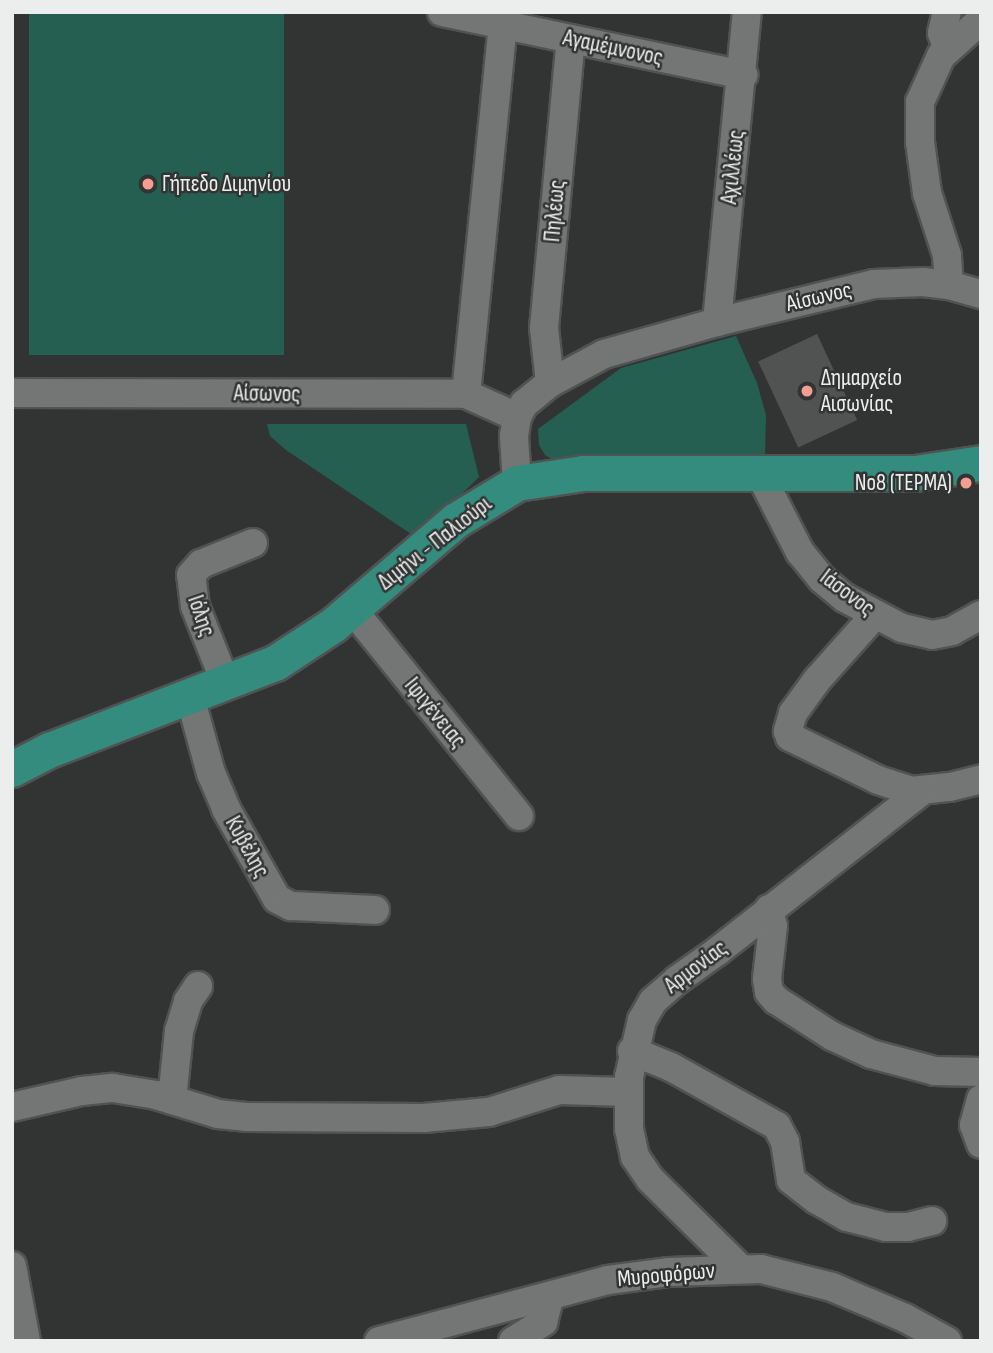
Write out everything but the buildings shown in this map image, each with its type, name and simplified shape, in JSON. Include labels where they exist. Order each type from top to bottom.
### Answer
[{"type":"main road","name":"Διμήνι - Παλιούρι","points":[[12,769],[49,750],[275,663],[309,643],[456,520],[517,483],[583,473],[915,473],[981,463]]},
{"type":"street","name":"Αγαμέμνονος","points":[[442,12],[743,75]]},
{"type":"street","name":"Αχιλλέως","points":[[717,322],[747,12]]},
{"type":"street","points":[[947,12],[942,33],[947,48]]},
{"type":"street","points":[[949,285],[947,254],[927,193],[919,116],[925,86],[947,48],[981,20]]},
{"type":"street","points":[[466,394],[503,25]]},
{"type":"street","name":"Πηλέως","points":[[550,383],[544,328],[571,39]]},
{"type":"street","name":"Αίσωνος","points":[[12,393],[466,394],[517,417],[524,404],[550,383],[604,354],[717,322],[874,284],[949,285],[981,294]]},
{"type":"street","points":[[517,417],[513,450],[517,483]]},
{"type":"street","name":"Ιάσονος","points":[[760,474],[784,524],[815,570],[845,598],[902,628],[932,635],[951,631],[981,615]]},
{"type":"street","name":"Ιόλης","points":[[226,684],[195,606],[191,575],[201,565],[253,543]]},
{"type":"street","name":"Ιφιγένειας","points":[[352,609],[519,816]]},
{"type":"street","points":[[874,615],[817,680],[793,713],[788,731],[796,743],[878,780],[911,791],[981,779]]},
{"type":"street","name":"Κυβέλης","points":[[190,697],[211,773],[226,810],[277,899],[291,906],[375,910]]},
{"type":"street","name":"Αρμονίας","points":[[741,1269],[639,1165],[631,1145],[628,1092],[632,1051],[642,1020],[660,993],[922,791]]},
{"type":"street","points":[[769,909],[773,926],[767,979],[769,992],[776,1000],[832,1036],[871,1054],[924,1069],[950,1073],[981,1072]]},
{"type":"street","points":[[172,1100],[180,1031],[188,1001],[198,986]]},
{"type":"street","points":[[632,1051],[671,1067],[777,1126],[785,1142],[791,1180],[817,1200],[847,1217],[886,1227],[908,1227],[932,1221]]},
{"type":"street","points":[[12,1107],[82,1090],[113,1088],[172,1100],[218,1114],[247,1117],[311,1120],[424,1118],[489,1112],[559,1090],[628,1092]]},
{"type":"street","points":[[981,1099],[974,1125],[981,1144]]},
{"type":"street","points":[[12,1266],[26,1341]]},
{"type":"street","name":"Μυροφόρων","points":[[379,1341],[639,1275],[741,1269],[785,1273],[822,1284],[905,1318],[947,1341]]},
{"type":"street","points":[[513,1341],[543,1322],[550,1296]]},
{"type":"green space","name":"Γήπεδο Διμηνίου","points":[[29,12],[284,12],[284,355],[29,355]]},
{"type":"green space","points":[[736,336],[757,383],[766,415],[765,456],[555,461],[545,455],[539,445],[538,429],[621,368]]},
{"type":"green space","points":[[267,424],[466,424],[479,477],[417,538],[286,450],[270,436]]},
{"type":"place","name":"Γήπεδο Διμηνίου","points":[[148,184]]},
{"type":"place","name":"Δημαρχείο Αισωνίας","points":[[807,391]]},
{"type":"place","name":"Νο8 (ΤΕΡΜΑ)","points":[[966,483]]}]
